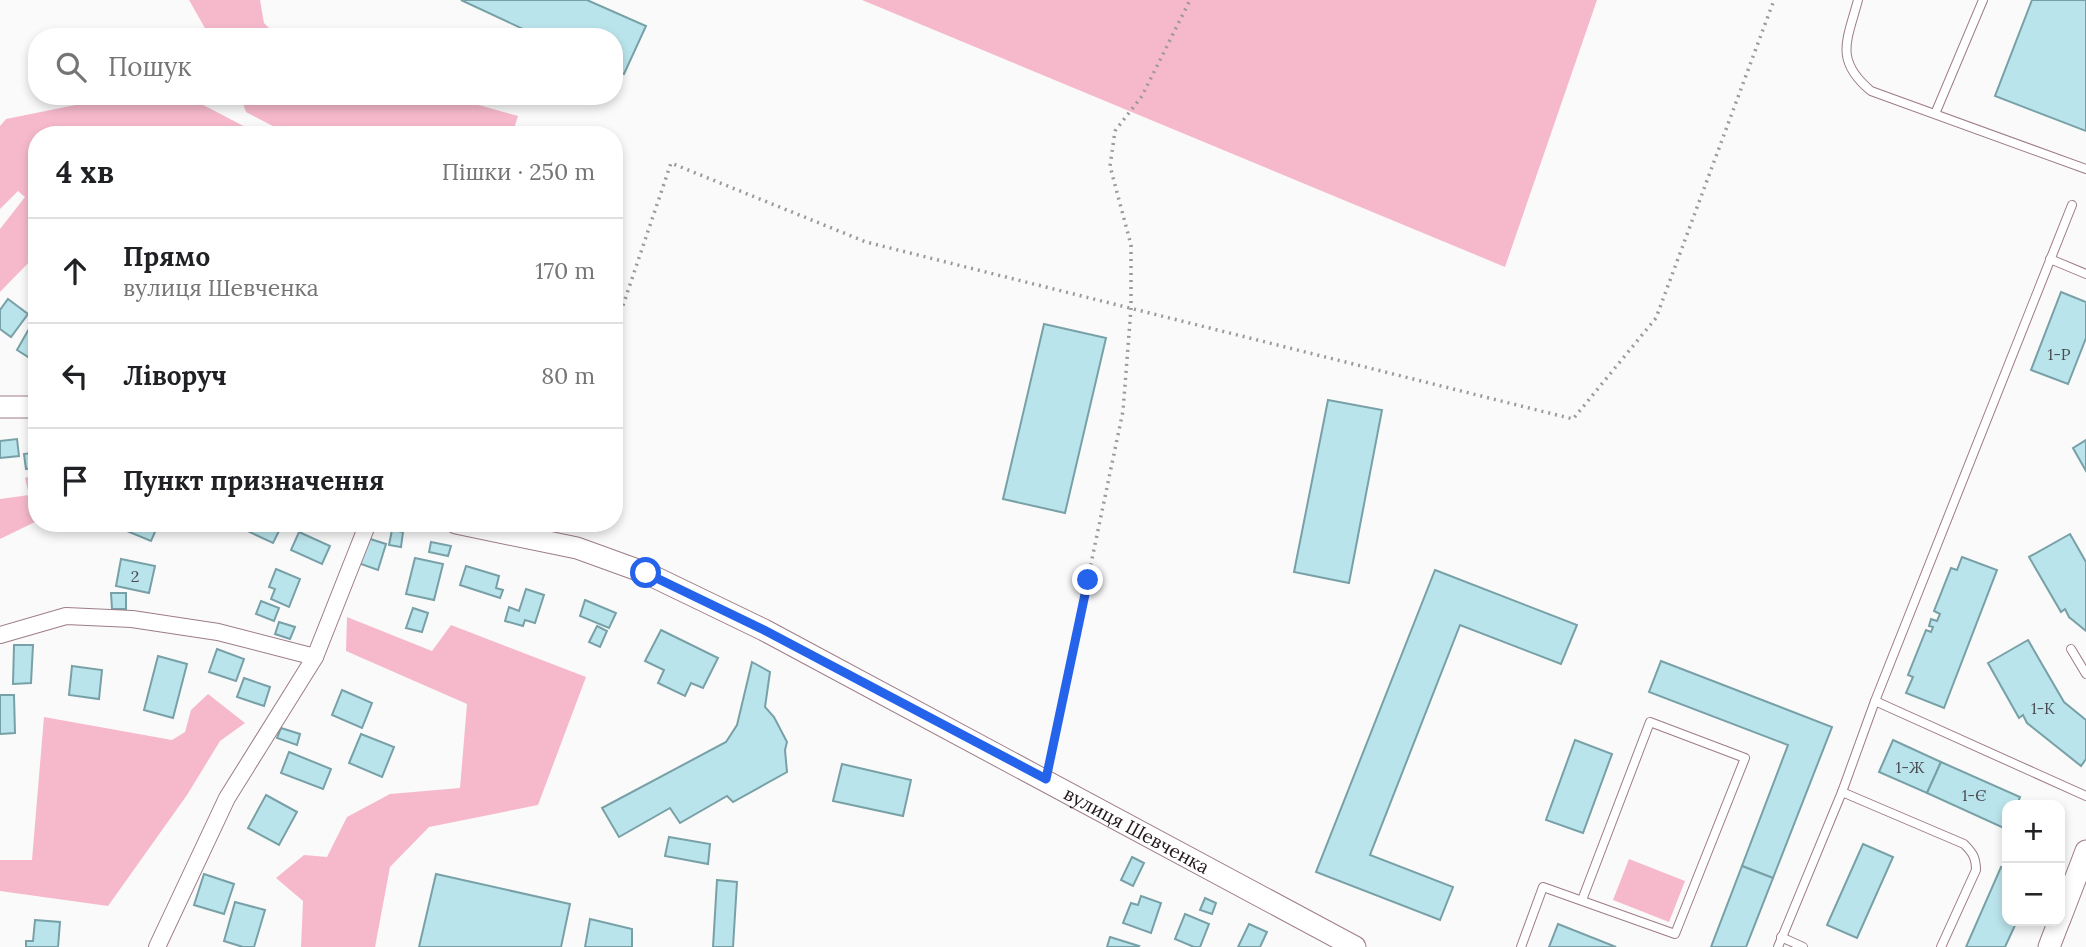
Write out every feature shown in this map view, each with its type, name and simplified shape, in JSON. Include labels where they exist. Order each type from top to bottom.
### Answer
[{"type":"street","points":[[0,407],[28,407]]},
{"type":"street","points":[[157,947],[228,798],[315,657],[364,532]]},
{"type":"street","name":"вулиця Шевченка","points":[[500,532],[577,548],[646,573],[764,630],[1355,947]]},
{"type":"street","points":[[0,635],[66,616],[132,619],[218,632],[315,657]]},
{"type":"street","points":[[2065,905],[2086,851]]},
{"type":"street","points":[[2049,947],[2057,926]]},
{"type":"lane","points":[[1858,0],[1847,43],[1847,61],[1857,79],[1871,91],[2086,169]]},
{"type":"lane","points":[[1935,114],[1983,0]]},
{"type":"lane","points":[[1778,947],[1842,792],[1875,701],[2072,205]]},
{"type":"lane","points":[[2050,259],[2086,274]]},
{"type":"lane","points":[[2071,649],[2086,674]]},
{"type":"lane","points":[[1875,701],[2086,796]]},
{"type":"lane","points":[[1521,947],[1543,887],[1675,934],[1745,758],[1650,722],[1582,900]]},
{"type":"lane","points":[[1842,792],[1964,844],[1972,851],[1976,859],[1976,870],[1941,947]]},
{"type":"lane","points":[[1781,937],[1803,947]]},
{"type":"path","points":[[1046,779],[1123,411],[1131,308],[1131,245],[1110,166],[1115,131],[1142,96],[1190,0]]},
{"type":"path","points":[[623,305],[671,163],[866,242],[1573,419],[1656,318],[1774,0]]},
{"type":"shaded area","points":[[189,0],[260,0],[264,23],[269,28],[205,28]]},
{"type":"shaded area","points":[[862,0],[1597,0],[1505,267]]},
{"type":"shaded area","points":[[75,105],[203,105],[244,126],[28,126],[28,263],[0,292],[0,229],[25,197],[18,191],[0,209],[0,126],[6,119]]},
{"type":"shaded area","points":[[243,105],[478,105],[518,116],[515,126],[273,126],[246,112]]},
{"type":"shaded area","points":[[28,495],[28,525],[0,539],[0,499]]},
{"type":"shaded area","points":[[347,617],[432,651],[451,625],[586,677],[538,805],[429,827],[390,867],[375,947],[301,947],[303,901],[276,878],[304,855],[327,857],[347,817],[390,794],[460,788],[467,704],[346,651]]},
{"type":"shaded area","points":[[208,694],[245,723],[220,741],[187,795],[108,906],[0,891],[0,860],[32,860],[44,717],[172,740],[185,732],[191,710]]},
{"type":"shaded area","points":[[1629,859],[1685,881],[1669,922],[1613,900]]},
{"type":"building","points":[[461,0],[587,0],[646,26],[624,74],[623,28],[521,28]]},
{"type":"building","points":[[2032,0],[2086,0],[2086,131],[1995,96]]},
{"type":"building","points":[[2061,292],[2086,302],[2086,338],[2068,384],[2031,370]]},
{"type":"building","points":[[8,299],[28,314],[11,337],[0,329],[0,310]]},
{"type":"building","points":[[1044,324],[1106,338],[1065,513],[1003,499]]},
{"type":"building","points":[[28,331],[28,357],[17,350]]},
{"type":"building","points":[[1328,400],[1382,410],[1349,583],[1294,572]]},
{"type":"building","points":[[17,439],[19,456],[0,458],[0,441]]},
{"type":"building","points":[[2086,440],[2086,471],[2073,448]]},
{"type":"building","points":[[28,453],[28,469],[26,469],[24,454]]},
{"type":"building","points":[[129,532],[155,532],[151,541]]},
{"type":"building","points":[[250,532],[278,532],[273,543]]},
{"type":"building","points":[[299,532],[330,546],[322,564],[291,550]]},
{"type":"building","points":[[392,532],[403,532],[401,547],[389,545]]},
{"type":"building","points":[[2070,534],[2086,562],[2086,631],[2069,617],[2065,609],[2061,612],[2029,557]]},
{"type":"building","points":[[367,538],[386,544],[378,570],[358,563]]},
{"type":"building","points":[[431,542],[451,546],[448,556],[429,552]]},
{"type":"building","points":[[1962,557],[1997,570],[1944,708],[1906,693],[1913,677],[1908,675],[1926,630],[1931,632],[1931,619],[1937,621],[1940,614],[1934,611],[1951,568],[1957,570]]},
{"type":"building","points":[[415,558],[443,564],[434,600],[406,594]]},
{"type":"building","points":[[121,559],[155,566],[149,593],[116,586]]},
{"type":"building","points":[[466,566],[499,576],[496,588],[503,590],[500,598],[460,585]]},
{"type":"building","points":[[276,569],[300,579],[289,607],[271,599],[275,589],[269,587]]},
{"type":"building","points":[[1435,570],[1577,625],[1561,664],[1460,625],[1370,855],[1453,887],[1440,920],[1316,872]]},
{"type":"building","points":[[526,589],[544,595],[535,623],[525,620],[523,626],[505,621],[509,607],[519,611]]},
{"type":"building","points":[[111,593],[126,593],[126,609],[112,609]]},
{"type":"building","points":[[585,600],[616,613],[609,628],[580,616]]},
{"type":"building","points":[[261,601],[279,608],[274,621],[256,614]]},
{"type":"building","points":[[413,608],[428,613],[422,632],[406,628]]},
{"type":"building","points":[[279,622],[295,627],[290,639],[275,634]]},
{"type":"building","points":[[597,626],[607,631],[600,647],[589,642]]},
{"type":"building","points":[[661,630],[718,658],[703,688],[691,683],[685,696],[658,683],[664,670],[645,661]]},
{"type":"building","points":[[2028,640],[2064,702],[2086,720],[2086,759],[2081,766],[2027,723],[2023,715],[2019,718],[1988,663]]},
{"type":"building","points":[[14,645],[33,645],[31,683],[13,684]]},
{"type":"building","points":[[217,649],[244,659],[236,681],[209,672]]},
{"type":"building","points":[[158,656],[187,664],[173,718],[144,710]]},
{"type":"building","points":[[1661,661],[1832,727],[1773,878],[1742,866],[1788,745],[1649,692]]},
{"type":"building","points":[[752,662],[770,672],[765,707],[774,717],[787,742],[787,772],[733,802],[727,796],[680,823],[670,808],[619,837],[602,808],[726,742],[737,725]]},
{"type":"building","points":[[72,666],[102,670],[99,699],[69,695]]},
{"type":"building","points":[[244,678],[270,687],[264,706],[237,697]]},
{"type":"building","points":[[342,690],[372,703],[362,728],[332,715]]},
{"type":"building","points":[[0,695],[14,695],[15,733],[0,734]]},
{"type":"building","points":[[281,728],[300,734],[297,745],[277,738]]},
{"type":"building","points":[[361,734],[394,747],[382,777],[349,763]]},
{"type":"building","points":[[1575,740],[1612,754],[1583,833],[1546,820]]},
{"type":"building","points":[[1893,740],[1941,762],[1927,793],[1879,772]]},
{"type":"building","points":[[289,752],[331,769],[323,789],[281,773]]},
{"type":"building","points":[[1941,762],[2020,797],[2019,800],[2002,800],[2002,827],[1927,793]]},
{"type":"building","points":[[842,764],[911,780],[903,816],[833,801]]},
{"type":"building","points":[[266,795],[297,812],[279,845],[248,828]]},
{"type":"building","points":[[669,837],[710,844],[708,864],[665,856]]},
{"type":"building","points":[[1863,844],[1893,857],[1857,938],[1827,925]]},
{"type":"building","points":[[1132,857],[1144,863],[1133,886],[1121,880]]},
{"type":"building","points":[[1742,866],[1773,878],[1746,947],[1711,947]]},
{"type":"building","points":[[2001,867],[2002,926],[2015,926],[2005,947],[1966,947]]},
{"type":"building","points":[[204,874],[234,884],[224,914],[194,905]]},
{"type":"building","points":[[436,874],[570,904],[561,947],[419,947]]},
{"type":"building","points":[[717,880],[737,882],[733,947],[713,947]]},
{"type":"building","points":[[1141,896],[1161,903],[1151,933],[1123,923],[1131,903],[1138,905]]},
{"type":"building","points":[[1205,898],[1216,903],[1212,914],[1200,910]]},
{"type":"building","points":[[235,902],[265,910],[254,947],[243,947],[224,941]]},
{"type":"building","points":[[1185,914],[1209,924],[1200,947],[1175,939]]},
{"type":"building","points":[[590,919],[632,929],[632,947],[585,947]]},
{"type":"building","points":[[35,920],[60,922],[58,947],[26,947],[26,941],[33,941]]},
{"type":"building","points":[[1249,924],[1267,932],[1260,947],[1238,947]]},
{"type":"building","points":[[1558,924],[1616,947],[1549,947]]},
{"type":"building","points":[[1110,937],[1139,946],[1107,947]]},
{"type":"route","points":[[646,573],[764,630],[1046,779],[1088,580]]}]
